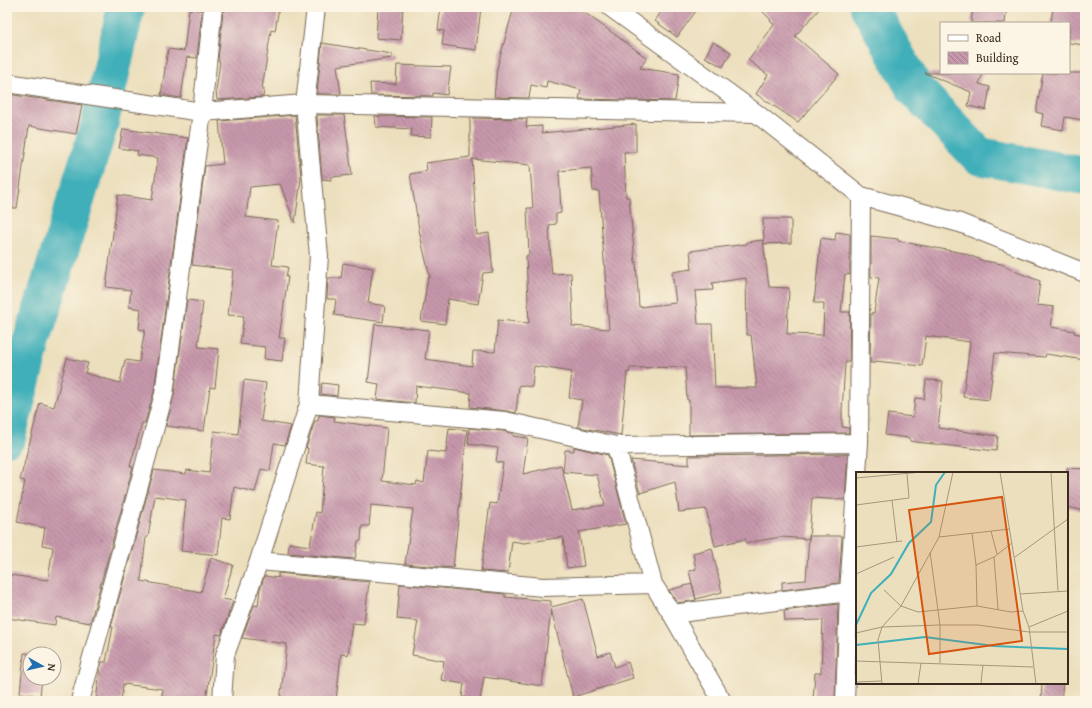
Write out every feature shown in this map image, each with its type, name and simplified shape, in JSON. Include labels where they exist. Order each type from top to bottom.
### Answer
[{"type":"street","points":[[80,701],[164,394],[202,112],[213,7]]},
{"type":"street","points":[[222,701],[225,655],[259,561],[309,404],[319,256],[305,104],[316,7]]},
{"type":"street","points":[[610,7],[756,113],[861,196],[960,223],[1085,273]]},
{"type":"street","points":[[7,82],[202,112],[305,104],[756,113]]},
{"type":"street","points":[[857,472],[859,444],[861,196]]},
{"type":"street","points":[[309,404],[505,421],[616,446],[859,444]]},
{"type":"street","points":[[616,446],[653,584],[722,701]]},
{"type":"street","points":[[845,701],[849,592],[856,488]]},
{"type":"street","points":[[259,561],[543,587],[653,584]]},
{"type":"street","points":[[672,614],[849,592]]},
{"type":"building","points":[[226,7],[279,7],[275,31],[271,30],[262,89],[264,89],[263,97],[217,100],[216,91],[220,61],[218,61],[223,11],[225,12]]},
{"type":"building","points":[[378,7],[403,7],[401,40],[376,38]]},
{"type":"building","points":[[441,7],[481,7],[476,50],[442,45],[444,31],[438,30]]},
{"type":"building","points":[[514,7],[577,7],[647,58],[640,68],[679,74],[675,101],[579,99],[581,90],[547,81],[546,88],[531,85],[529,98],[494,97],[497,68]]},
{"type":"building","points":[[664,7],[699,7],[677,37],[655,21]]},
{"type":"building","points":[[758,7],[821,7],[795,36],[839,74],[798,122],[756,94],[768,75],[748,60],[774,25]]},
{"type":"building","points":[[973,7],[1007,7],[1005,22],[971,22]]},
{"type":"building","points":[[1053,7],[1085,7],[1085,45],[1070,43],[1070,22],[1051,22]]},
{"type":"building","points":[[189,9],[202,10],[197,58],[187,57],[181,98],[161,95],[168,49],[184,51]]},
{"type":"building","points":[[713,42],[731,52],[723,67],[705,57]]},
{"type":"building","points":[[322,43],[392,54],[392,58],[337,66],[341,94],[317,94]]},
{"type":"building","points":[[397,65],[451,67],[447,95],[433,93],[433,96],[371,95],[370,83],[396,84]]},
{"type":"building","points":[[925,73],[983,74],[979,84],[990,87],[986,110],[968,106],[971,92]]},
{"type":"building","points":[[1085,73],[1085,106],[1083,120],[1065,117],[1063,130],[1041,126],[1043,114],[1036,112],[1043,74]]},
{"type":"building","points":[[7,94],[82,105],[76,134],[29,126],[17,208],[7,208]]},
{"type":"building","points":[[295,115],[301,178],[295,223],[280,184],[250,187],[246,217],[278,221],[272,265],[288,267],[286,277],[288,277],[279,338],[285,338],[282,361],[264,359],[265,347],[240,344],[244,316],[228,315],[233,270],[192,265],[205,166],[223,164],[219,121]]},
{"type":"building","points":[[317,115],[344,115],[352,175],[331,177],[331,180],[322,179]]},
{"type":"building","points":[[375,116],[432,117],[431,137],[411,136],[412,129],[376,127]]},
{"type":"building","points":[[470,118],[527,119],[526,127],[542,126],[542,133],[636,124],[636,152],[624,152],[626,197],[629,197],[639,307],[676,303],[672,272],[692,269],[690,251],[747,244],[747,242],[763,240],[769,287],[789,288],[787,334],[823,335],[824,303],[814,303],[821,238],[835,240],[836,232],[850,234],[850,275],[845,274],[841,312],[850,312],[849,362],[846,362],[845,364],[842,410],[842,427],[849,428],[849,433],[689,435],[689,400],[687,400],[685,367],[630,368],[629,373],[627,372],[621,435],[578,427],[582,400],[569,398],[572,372],[534,366],[532,387],[519,385],[516,413],[470,407],[471,393],[416,386],[415,403],[377,399],[379,384],[368,382],[375,324],[429,330],[425,359],[472,366],[473,351],[495,352],[498,320],[529,323],[526,256],[529,255],[527,208],[533,208],[530,165],[472,159],[477,235],[489,233],[493,272],[483,273],[478,304],[448,299],[445,324],[421,321],[428,277],[430,278],[420,235],[410,174],[427,171],[426,163],[470,157]],"holes":[[[591,168],[593,191],[599,191],[609,329],[572,326],[571,273],[552,274],[549,225],[556,224],[556,214],[561,213],[559,171]],[[746,278],[747,335],[751,335],[757,388],[715,388],[712,324],[698,324],[695,291],[713,290],[712,283]]]},
{"type":"building","points":[[123,129],[188,138],[154,392],[145,423],[142,423],[130,466],[133,467],[90,623],[56,617],[55,625],[7,618],[9,575],[48,580],[53,547],[42,545],[45,528],[17,522],[25,481],[20,480],[40,403],[54,407],[67,358],[88,363],[85,373],[120,383],[125,360],[139,362],[145,330],[139,329],[141,309],[129,307],[131,290],[106,287],[118,195],[152,200],[158,158],[137,155],[138,151],[119,148]]},
{"type":"building","points":[[763,219],[791,219],[791,243],[764,244]]},
{"type":"building","points":[[871,236],[898,239],[898,241],[963,253],[984,261],[1002,264],[1019,273],[1040,281],[1037,305],[1054,307],[1051,327],[1075,331],[1074,333],[1085,335],[1085,360],[1046,354],[1045,357],[995,353],[989,400],[963,397],[970,342],[926,336],[922,366],[875,361],[875,363],[870,363],[871,313],[874,313],[879,278],[871,277]]},
{"type":"building","points":[[343,263],[373,268],[368,303],[385,306],[383,322],[334,315],[336,299],[327,299],[328,278],[341,278]]},
{"type":"building","points":[[187,300],[203,302],[198,347],[219,349],[215,388],[210,387],[204,431],[166,426],[174,395]]},
{"type":"building","points":[[244,380],[266,383],[261,421],[291,426],[285,445],[274,443],[270,471],[261,469],[255,492],[234,487],[230,519],[222,518],[218,555],[181,551],[186,500],[155,496],[148,537],[146,537],[141,581],[201,592],[211,558],[233,565],[223,599],[233,601],[221,635],[216,634],[206,701],[161,701],[163,689],[123,684],[121,701],[96,701],[100,669],[102,662],[106,662],[113,627],[111,627],[154,470],[186,474],[187,470],[209,473],[214,431],[238,434]]},
{"type":"building","points":[[926,380],[943,381],[938,428],[998,436],[996,451],[916,442],[910,441],[910,438],[885,435],[888,414],[913,417],[915,398],[924,399]]},
{"type":"building","points":[[322,383],[338,385],[337,396],[321,394]]},
{"type":"building","points":[[319,415],[335,417],[334,421],[387,428],[382,481],[416,485],[417,481],[424,483],[428,451],[446,453],[449,428],[467,430],[453,568],[405,564],[413,509],[371,505],[369,526],[362,526],[361,541],[358,541],[355,559],[288,553],[289,543],[310,546],[316,512],[320,513],[324,466],[306,464],[308,448],[306,448],[315,421],[318,421]]},
{"type":"building","points":[[469,428],[503,431],[514,434],[513,436],[528,438],[523,474],[561,465],[572,510],[605,505],[597,475],[563,472],[565,450],[574,451],[574,447],[608,455],[626,524],[579,532],[584,566],[567,568],[563,537],[524,543],[512,541],[508,573],[481,571],[490,503],[497,504],[503,463],[496,462],[498,448],[468,444]]},
{"type":"building","points":[[848,454],[845,500],[812,498],[809,539],[781,537],[746,543],[745,539],[715,546],[706,509],[679,512],[675,482],[640,493],[631,460],[689,465],[689,456]]},
{"type":"building","points":[[1067,468],[1085,469],[1085,511],[1068,507]]},
{"type":"building","points":[[809,536],[842,536],[839,583],[782,590],[782,582],[806,580]]},
{"type":"building","points":[[712,548],[722,592],[696,599],[689,571],[696,569],[693,553]]},
{"type":"building","points":[[278,573],[369,582],[364,624],[352,623],[348,655],[341,654],[336,701],[280,701],[287,644],[242,638],[254,605],[258,606],[260,589],[265,576],[278,578]]},
{"type":"building","points":[[400,584],[505,594],[505,597],[551,601],[551,607],[583,599],[598,656],[610,652],[615,667],[628,662],[633,678],[573,697],[551,609],[542,686],[484,677],[480,700],[462,697],[464,684],[441,680],[444,661],[412,655],[418,621],[397,619]]},
{"type":"building","points":[[692,584],[696,600],[677,603],[669,590]]},
{"type":"building","points":[[838,604],[835,701],[813,701],[815,673],[821,673],[823,620],[785,621],[784,611]]},
{"type":"building","points":[[22,673],[22,686],[41,686],[40,696],[20,693]]},
{"type":"building","points":[[1042,684],[1063,684],[1061,701],[1041,701]]},
{"type":"waterway","points":[[7,437],[33,337],[99,126],[126,7]]},
{"type":"waterway","points":[[869,7],[915,89],[979,156],[1085,176]]}]
